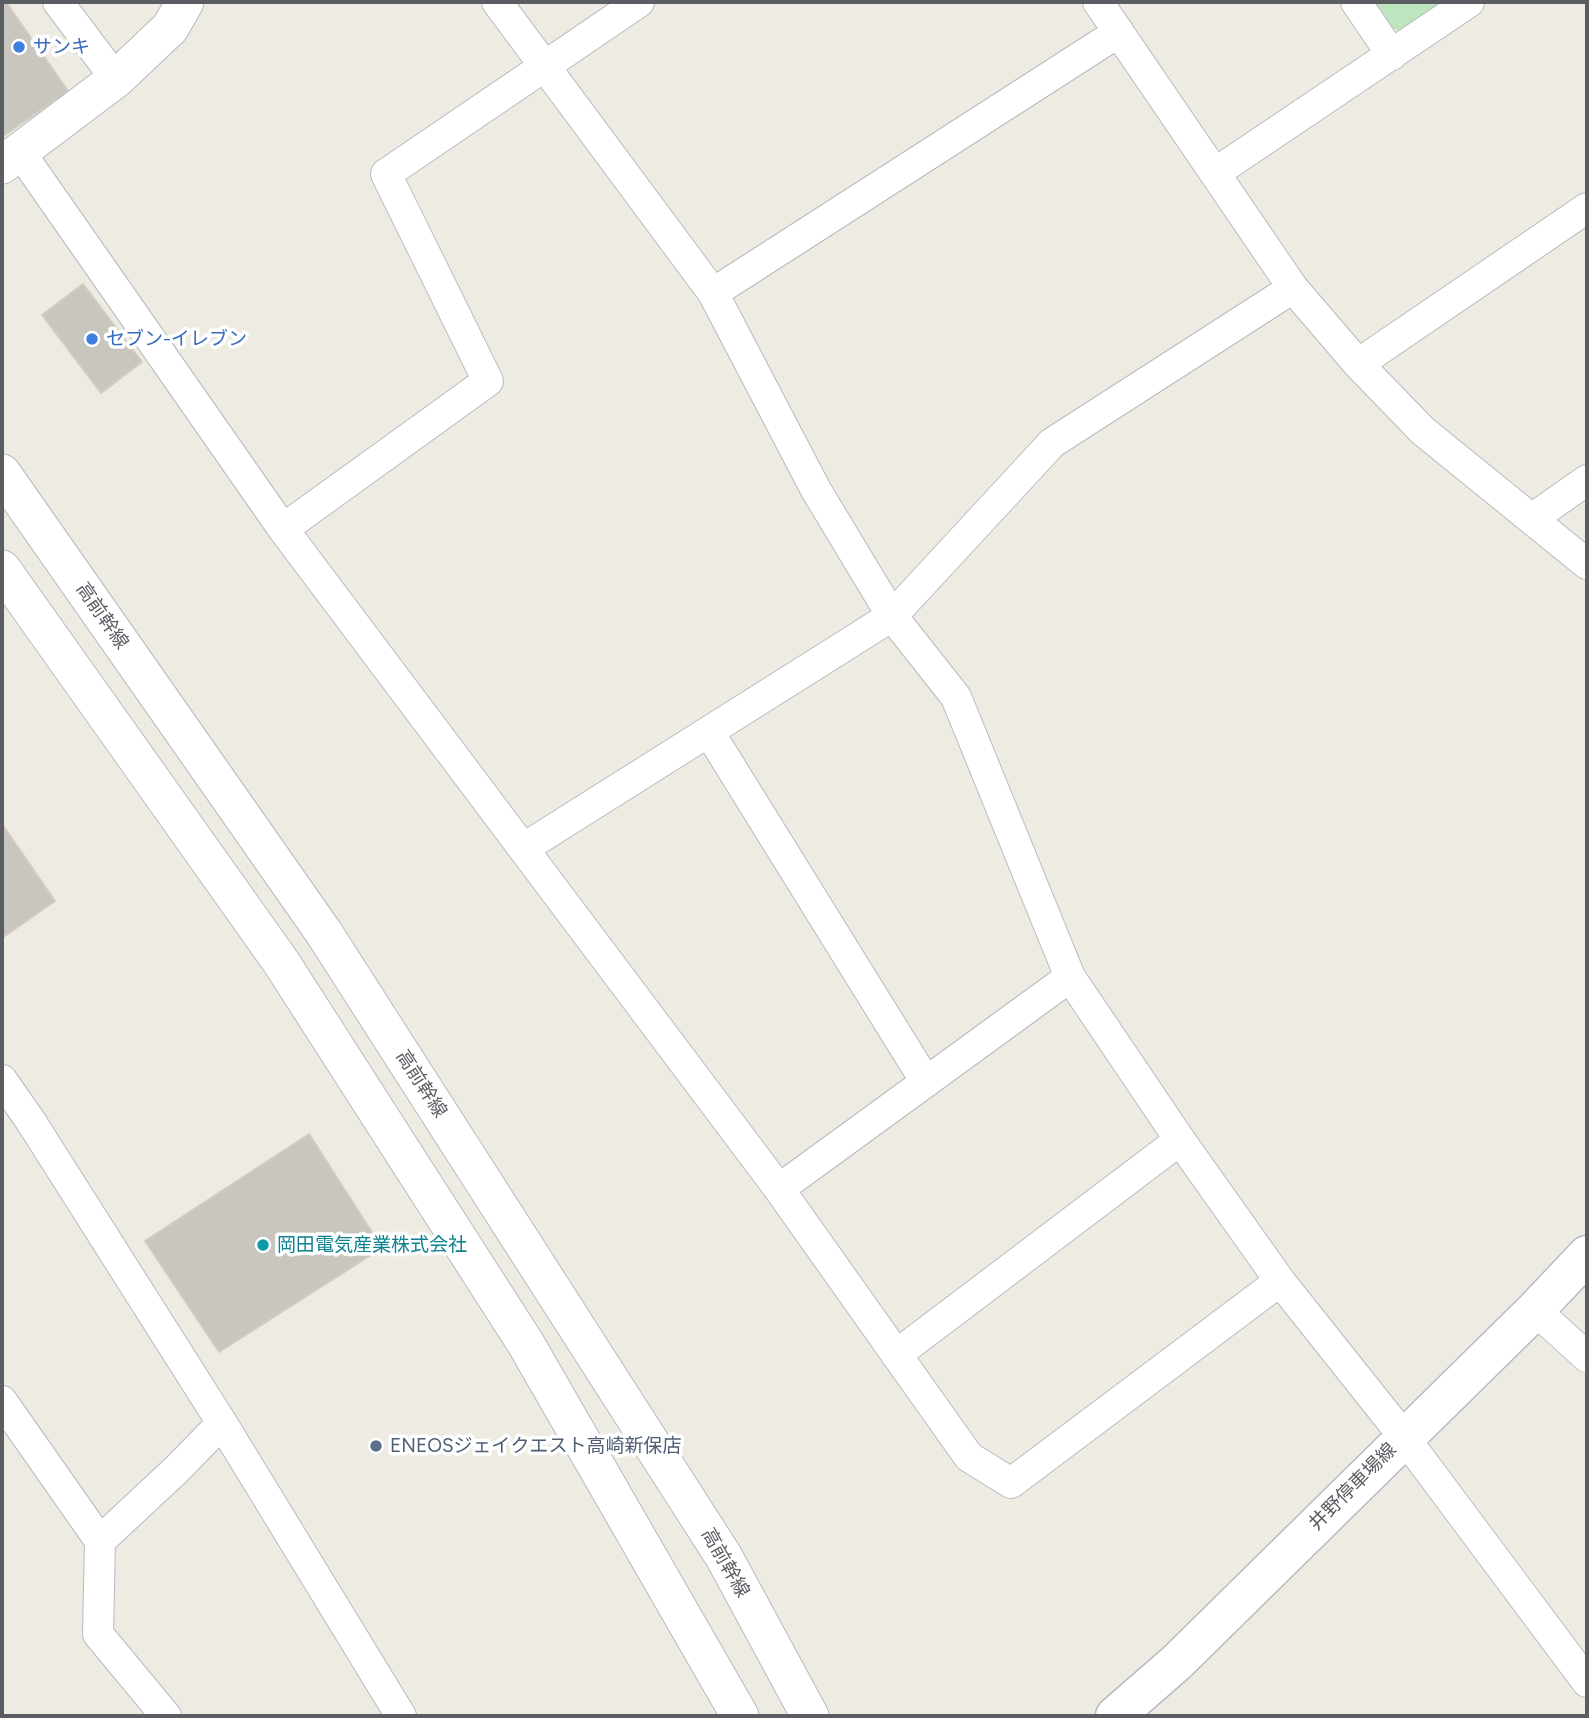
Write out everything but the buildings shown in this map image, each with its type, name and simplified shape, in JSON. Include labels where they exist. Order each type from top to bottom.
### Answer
[{"type":"main road","name":"井野停車場線","points":[[1115,1716],[1176,1663],[1535,1310],[1587,1255]]},
{"type":"street","points":[[58,2],[116,79]]},
{"type":"street","points":[[184,2],[170,27],[116,79],[11,158],[283,529],[779,1189],[969,1457],[1011,1483],[1280,1281]]},
{"type":"street","points":[[497,2],[713,293],[816,490],[892,616],[956,697],[1070,978],[1280,1281],[1404,1437],[1587,1682]]},
{"type":"street","points":[[283,529],[488,381],[387,174],[639,2]]},
{"type":"street","points":[[1098,2],[1293,288],[1358,364],[1423,431],[1587,564]]},
{"type":"street","points":[[1356,2],[1392,55]]},
{"type":"street","points":[[1215,173],[1469,2]]},
{"type":"street","points":[[713,293],[1119,32]]},
{"type":"street","points":[[1358,364],[1587,208]]},
{"type":"street","points":[[524,848],[892,616],[1052,443],[1293,288]]},
{"type":"street","name":"高前幹線","points":[[2,473],[324,933],[724,1557],[810,1716]]},
{"type":"street","points":[[1533,518],[1587,480]]},
{"type":"street","points":[[2,569],[281,962],[526,1344],[740,1716]]},
{"type":"street","points":[[709,732],[926,1082]]},
{"type":"street","points":[[779,1189],[1070,978]]},
{"type":"street","points":[[2,1080],[222,1423],[401,1716]]},
{"type":"street","points":[[896,1355],[1180,1140]]},
{"type":"street","points":[[1535,1310],[1587,1357]]},
{"type":"street","points":[[2,1401],[100,1541],[98,1634],[166,1716]]},
{"type":"street","points":[[100,1541],[222,1423]]},
{"type":"green space","points":[[1370,2],[1448,2],[1403,32],[1387,26]]},
{"type":"place","name":"サンキ","points":[[19,47]]},
{"type":"place","name":"セブン-イレブン","points":[[92,339]]},
{"type":"place","name":"岡田電気産業株式会社","points":[[263,1245]]},
{"type":"place","name":"ENEOSジェイクエスト高崎新保店","points":[[376,1446]]}]
